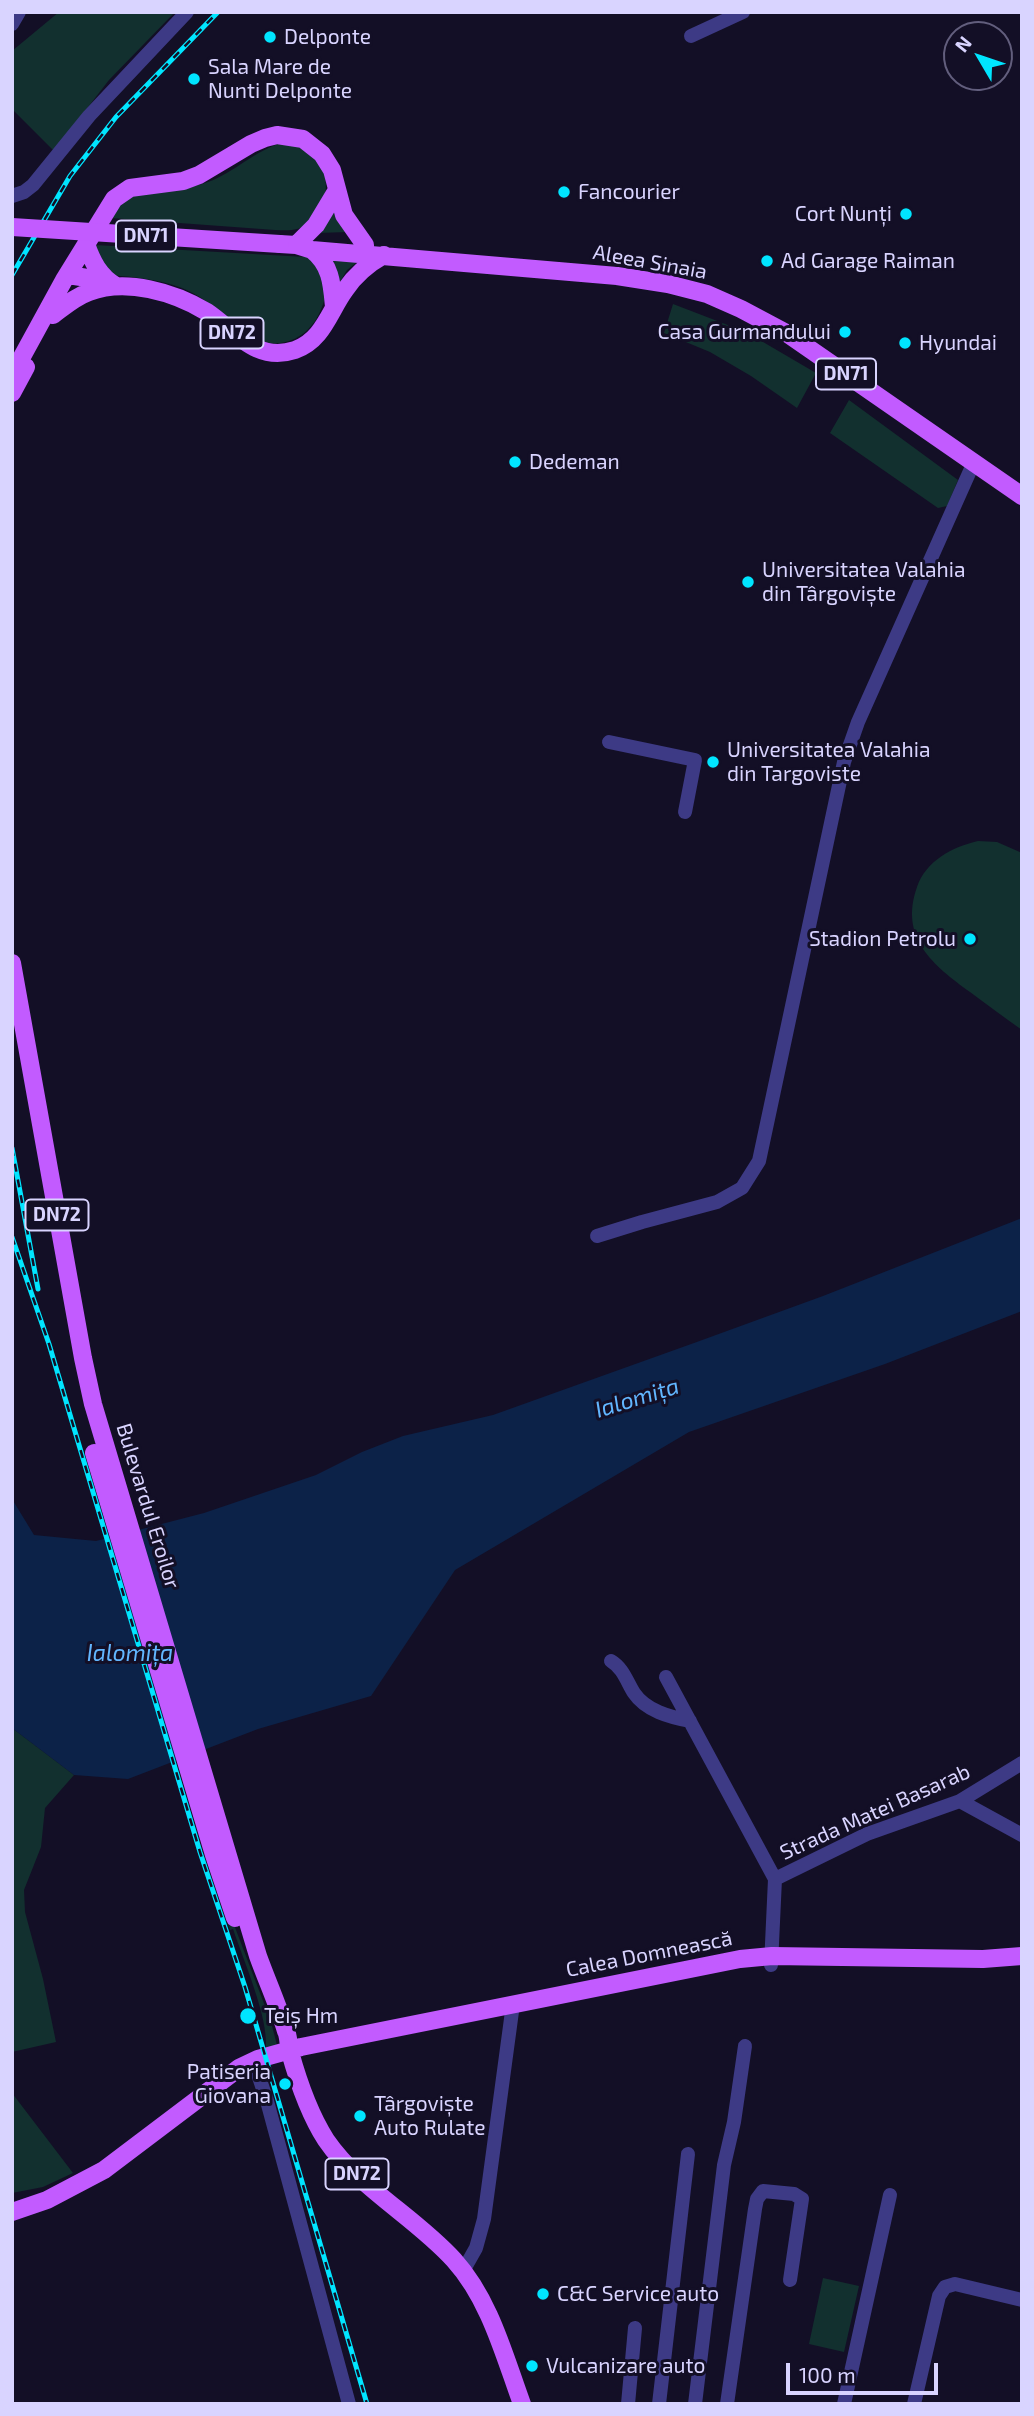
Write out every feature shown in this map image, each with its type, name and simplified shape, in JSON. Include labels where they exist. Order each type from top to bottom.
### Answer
[{"type":"main road","name":"DN72","points":[[12,375],[109,205],[122,192],[183,181],[218,165],[251,144],[277,135],[303,139],[314,146],[328,163],[344,215],[365,246]]},
{"type":"main road","points":[[334,307],[328,269],[324,261],[296,246],[316,225],[337,190]]},
{"type":"main road","name":"DN71","points":[[12,227],[296,246]]},
{"type":"main road","name":"Aleea Sinaia","points":[[296,246],[312,242],[595,265],[668,276],[717,289],[776,317],[1022,484]]},
{"type":"main road","points":[[86,244],[98,270],[112,283]]},
{"type":"main road","name":"Aleea Sinaia","points":[[296,246],[617,276],[668,284],[707,294],[788,334],[1022,496]]},
{"type":"main road","name":"DN72","points":[[65,279],[112,283],[179,298],[208,313],[245,344],[265,352],[281,353],[308,344],[324,327],[352,279],[372,261],[384,255]]},
{"type":"main road","name":"DN72","points":[[65,279],[91,291]]},
{"type":"main road","name":"DN72","points":[[12,393],[53,315],[65,279]]},
{"type":"main road","name":"DN72","points":[[53,315],[74,299],[112,283]]},
{"type":"main road","name":"Bulevardul Eroilor","points":[[12,963],[104,1466]]},
{"type":"main road","name":"Bulevardul Eroilor","points":[[12,1020],[61,1303],[82,1407],[104,1466],[270,2015],[279,2037],[289,2050],[317,2123],[336,2153],[444,2249],[478,2292],[522,2404]]},
{"type":"main road","name":"Calea Domnească","points":[[289,2050],[326,2050],[706,1964],[1022,1956]]},
{"type":"main road","name":"Calea Domnească","points":[[771,1961],[985,1966],[1022,1964]]},
{"type":"main road","name":"Calea Domnească","points":[[289,2050],[512,2008]]},
{"type":"main road","points":[[12,2212],[47,2200],[104,2170],[209,2089],[250,2062],[289,2050]]},
{"type":"street","points":[[12,24],[19,12]]},
{"type":"street","points":[[12,195],[24,192],[33,185],[89,116],[187,12]]},
{"type":"street","points":[[691,36],[743,12]]},
{"type":"street","points":[[597,1236],[718,1202],[743,1188],[759,1161],[844,762],[858,722],[974,462]]},
{"type":"street","points":[[609,742],[695,760],[685,812]]},
{"type":"street","points":[[611,1661],[619,1665],[639,1700],[657,1712],[690,1721]]},
{"type":"street","points":[[666,1677],[775,1878]]},
{"type":"street","name":"Strada Matei Basarab","points":[[771,1961],[775,1878],[867,1834],[960,1801],[1022,1763]]},
{"type":"street","points":[[960,1801],[1022,1835]]},
{"type":"street","points":[[463,2271],[476,2248],[484,2218],[512,2008]]},
{"type":"street","points":[[695,2404],[724,2165],[734,2122],[745,2046]]},
{"type":"street","points":[[250,2062],[258,2074],[267,2101],[349,2404]]},
{"type":"street","points":[[659,2404],[688,2154]]},
{"type":"street","points":[[727,2404],[755,2209],[757,2199],[764,2191],[794,2194],[802,2199],[790,2280]]},
{"type":"street","points":[[844,2404],[890,2195]]},
{"type":"street","points":[[914,2404],[939,2296],[945,2287],[955,2284],[1022,2300]]},
{"type":"street","points":[[628,2404],[635,2328]]},
{"type":"green space","points":[[59,12],[175,12],[109,80],[54,151],[12,109],[12,51]]},
{"type":"green space","points":[[278,144],[300,147],[312,154],[325,176],[324,202],[318,214],[297,229],[275,230],[111,218],[121,202],[129,197],[202,184]]},
{"type":"green space","points":[[336,204],[349,232],[316,233]]},
{"type":"green space","points":[[95,245],[306,257],[317,261],[326,292],[323,305],[307,331],[283,343],[269,343],[242,329],[204,300],[182,288],[155,280],[108,275]]},
{"type":"green space","points":[[329,259],[361,259],[347,270],[338,285]]},
{"type":"green space","points":[[673,304],[746,332],[816,373],[797,408],[710,352],[664,333]]},
{"type":"green space","points":[[849,400],[958,480],[947,506],[938,508],[830,433]]},
{"type":"green space","name":"Stadion Petrolu","points":[[978,841],[997,842],[1022,853],[1022,1030],[956,982],[932,960],[916,936],[912,921],[917,887],[927,870],[941,856]]},
{"type":"green space","points":[[12,1728],[74,1775],[45,1808],[41,1847],[24,1890],[25,1912],[56,2042],[12,2052]]},
{"type":"green space","points":[[206,1859],[209,1859],[271,2022],[277,2045],[266,2048],[266,2035],[254,1989]]},
{"type":"green space","points":[[12,2093],[73,2173],[43,2187],[12,2193]]},
{"type":"green space","points":[[823,2278],[859,2286],[844,2352],[809,2344]]},
{"type":"water","name":"Ialomița","points":[[1022,1218],[1022,1311],[885,1364],[689,1432],[455,1570],[371,1696],[258,1729],[128,1779],[74,1775],[12,1728],[12,1499],[34,1535],[96,1541],[204,1513],[316,1475],[362,1452],[403,1436],[493,1415],[694,1343]]},
{"type":"railway","points":[[12,275],[70,176],[116,117],[218,12]]},
{"type":"railway","points":[[12,1148],[38,1289]]},
{"type":"railway","points":[[12,1237],[49,1344],[200,1852],[245,1987],[367,2404]]},
{"type":"place","name":"Delponte","points":[[270,37]]},
{"type":"place","name":"Sala Mare de Nunti Delponte","points":[[194,79]]},
{"type":"place","name":"Fancourier","points":[[564,192]]},
{"type":"place","name":"Cort Nunți","points":[[906,214]]},
{"type":"place","name":"Ad Garage Raiman","points":[[767,261]]},
{"type":"place","name":"Casa Gurmandului","points":[[845,332]]},
{"type":"place","name":"Hyundai","points":[[905,343]]},
{"type":"place","name":"Dedeman","points":[[515,462]]},
{"type":"place","name":"Universitatea Valahia din Târgoviște","points":[[748,582]]},
{"type":"place","name":"Universitatea Valahia din Targoviste","points":[[713,762]]},
{"type":"place","name":"Stadion Petrolu","points":[[970,939]]},
{"type":"place","name":"Teiș Hm","points":[[248,2016]]},
{"type":"place","name":"Patiseria Giovana","points":[[285,2084]]},
{"type":"place","name":"Târgoviște Auto Rulate","points":[[360,2116]]},
{"type":"place","name":"C&C Service auto","points":[[543,2294]]},
{"type":"place","name":"Vulcanizare auto","points":[[532,2366]]}]
